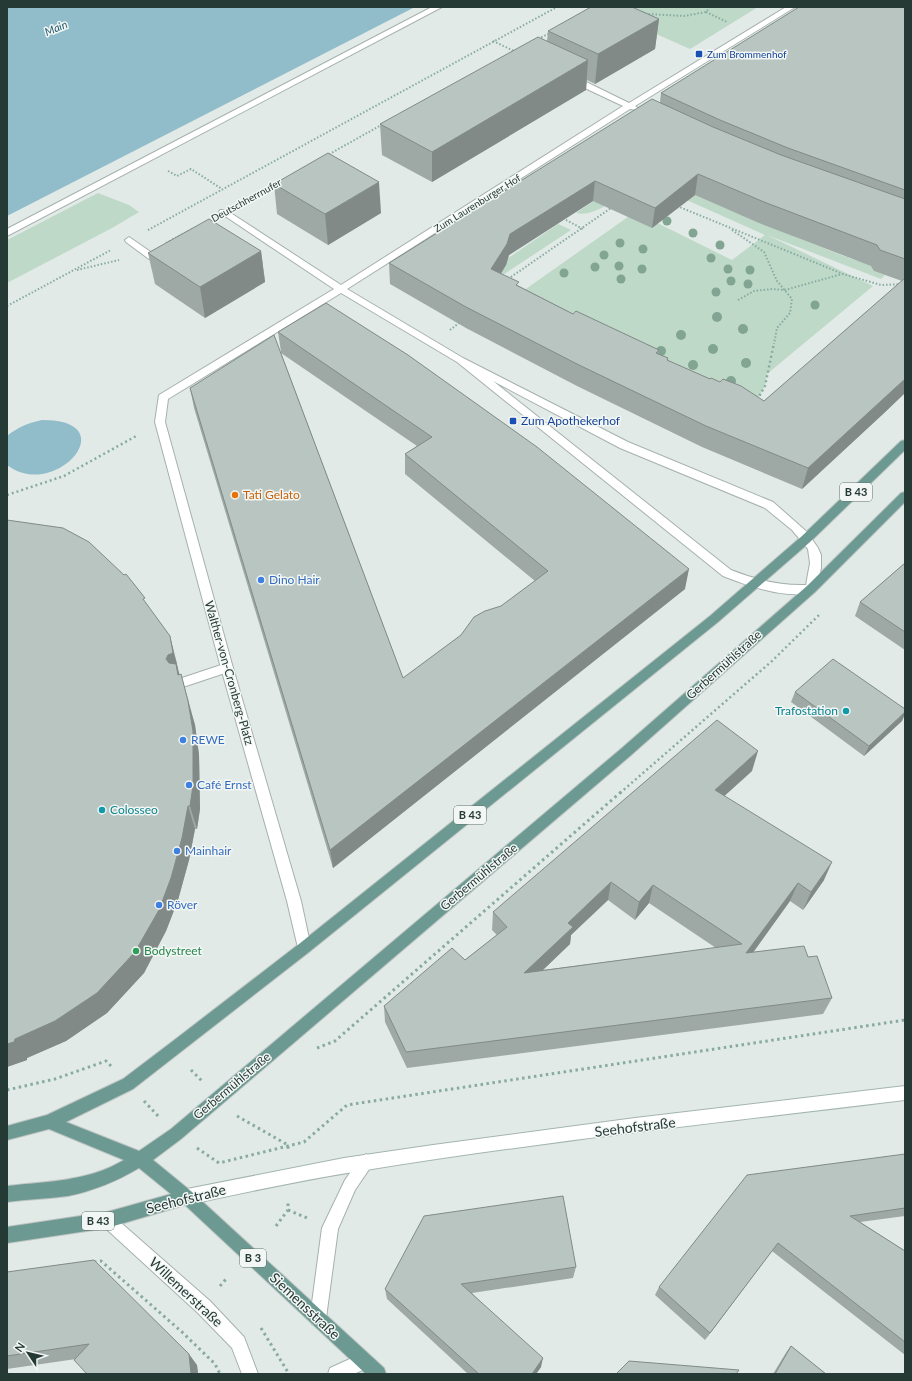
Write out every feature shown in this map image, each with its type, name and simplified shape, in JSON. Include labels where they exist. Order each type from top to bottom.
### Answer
[{"type":"main road","name":"B 43","points":[[49,1122],[128,1084],[304,948],[714,619],[806,539],[905,444]]},
{"type":"main road","name":"Gerbermühlstraße","points":[[12,1193],[69,1187],[112,1175],[141,1160],[176,1134],[626,752],[811,589],[905,496]]},
{"type":"main road","name":"Siemensstraße","points":[[49,1122],[141,1160],[187,1197],[378,1374]]},
{"type":"main road","points":[[7,1133],[49,1122]]},
{"type":"main road","name":"Seehofstraße","points":[[7,1234],[107,1220],[187,1197]]},
{"type":"street","points":[[7,233],[438,7]]},
{"type":"street","name":"Zum Laurenburger Hof","points":[[163,397],[341,289],[629,106],[791,7]]},
{"type":"street","points":[[564,75],[644,113]]},
{"type":"street","points":[[223,212],[341,289],[460,360],[624,445],[769,506],[788,520],[806,539],[815,553],[815,571],[811,589],[791,590],[755,584],[727,573],[460,360]]},
{"type":"street","points":[[129,240],[150,255]]},
{"type":"street","name":"Walther-von-Cronberg-Platz","points":[[163,397],[160,422],[227,668],[294,901],[304,948]]},
{"type":"street","points":[[180,683],[227,668]]},
{"type":"street","name":"Seehofstraße","points":[[187,1197],[288,1176],[366,1162],[512,1142],[905,1093]]},
{"type":"street","points":[[318,1318],[330,1228],[350,1184],[366,1162]]},
{"type":"street","name":"Willemerstraße","points":[[107,1220],[204,1307],[238,1343],[250,1374]]},
{"type":"street","points":[[336,1374],[363,1361]]},
{"type":"path","name":"Deutschherrnufer","points":[[7,306],[557,7]]},
{"type":"path","points":[[706,12],[710,7]]},
{"type":"path","points":[[641,11],[647,14],[684,16],[706,12],[727,22]]},
{"type":"path","points":[[536,41],[556,30]]},
{"type":"path","points":[[492,41],[516,52]]},
{"type":"path","points":[[509,56],[522,48]]},
{"type":"path","points":[[320,159],[383,124]]},
{"type":"path","points":[[177,176],[191,169],[223,189]]},
{"type":"path","name":"Deutschherrnufer","points":[[73,271],[150,255],[278,182]]},
{"type":"path","points":[[674,205],[732,230],[843,274],[881,285],[905,284]]},
{"type":"path","points":[[505,281],[614,207]]},
{"type":"path","points":[[566,220],[582,229]]},
{"type":"path","points":[[732,230],[764,252],[777,281],[792,300],[790,313],[777,328],[765,386],[754,404]]},
{"type":"path","points":[[738,300],[754,291],[772,289],[785,290],[843,274]]},
{"type":"path","points":[[450,330],[458,323]]},
{"type":"path","points":[[7,495],[64,476],[138,435]]},
{"type":"path","points":[[219,1163],[304,1142],[347,1105],[905,1020]]},
{"type":"path","points":[[7,1090],[55,1079],[106,1061]]},
{"type":"path","points":[[191,1070],[203,1083]]},
{"type":"path","points":[[144,1101],[159,1117]]},
{"type":"path","points":[[233,1113],[288,1145]]},
{"type":"path","points":[[288,1145],[288,1152]]},
{"type":"path","points":[[276,1226],[288,1210],[288,1198]]},
{"type":"path","points":[[288,1210],[315,1221]]},
{"type":"path","points":[[93,1262],[101,1261],[177,1327],[215,1364],[220,1374]]},
{"type":"green space","points":[[607,7],[758,7],[690,49],[602,10]]},
{"type":"green space","points":[[632,187],[598,210],[583,214],[576,213],[595,200]]},
{"type":"green space","points":[[689,191],[791,235],[792,234],[793,236],[846,257],[849,256],[848,258],[873,265],[874,271],[885,275],[881,279],[767,235],[873,286],[767,374],[765,386],[757,400],[623,346],[523,291],[635,212],[732,260],[765,235],[671,193]]},
{"type":"green space","points":[[98,193],[129,205],[139,212],[112,228],[7,283],[7,240]]},
{"type":"green space","points":[[558,224],[571,230],[489,284],[505,266],[506,263],[504,261]]},
{"type":"water","name":"Main","points":[[7,7],[415,7],[7,216]]},
{"type":"water","points":[[42,420],[67,423],[79,432],[81,444],[74,456],[61,467],[44,474],[25,474],[7,465],[7,436],[23,426]]},
{"type":"building","points":[[591,7],[632,7],[659,19],[598,54],[548,31]]},
{"type":"building","points":[[799,7],[905,7],[905,190],[788,148],[720,120],[661,93]]},
{"type":"building","points":[[538,37],[588,60],[432,152],[380,124]]},
{"type":"building","points":[[652,99],[713,127],[781,155],[905,199],[905,259],[880,250],[877,245],[764,202],[698,174],[655,208],[595,181],[510,234],[507,244],[491,269],[519,282],[516,285],[573,314],[576,311],[659,350],[656,353],[668,358],[667,360],[710,379],[711,378],[720,382],[723,379],[741,386],[764,401],[905,278],[905,379],[808,468],[706,426],[579,365],[466,307],[389,263]]},
{"type":"building","points":[[328,153],[379,182],[325,214],[274,184]]},
{"type":"building","points":[[209,219],[261,251],[200,287],[148,253]]},
{"type":"building","points":[[326,303],[408,355],[537,447],[689,569],[330,850],[190,388],[274,335],[403,678],[461,635],[474,617],[485,611],[501,606],[548,571],[405,454],[432,437],[278,332]]},
{"type":"building","name":"Colosseo","points":[[7,520],[63,528],[89,542],[124,575],[126,574],[145,598],[143,599],[170,636],[173,653],[168,655],[166,659],[169,663],[176,664],[178,675],[181,674],[188,701],[193,731],[193,786],[190,806],[188,806],[182,838],[171,878],[159,910],[135,952],[97,993],[55,1021],[15,1039],[14,1042],[7,1044]]},
{"type":"building","points":[[905,563],[905,632],[860,602]]},
{"type":"building","name":"Trafostation","points":[[833,659],[905,709],[905,712],[869,746],[795,692]]},
{"type":"building","points":[[717,720],[758,751],[715,790],[832,862],[811,892],[798,883],[746,953],[804,946],[808,957],[817,956],[832,998],[406,1052],[384,1006],[452,948],[465,960],[507,927],[493,912]],"holes":[[[611,882],[639,902],[653,885],[742,944],[524,973],[573,927],[568,923]]]},
{"type":"building","points":[[905,1154],[905,1208],[850,1216],[905,1251],[905,1342],[778,1243],[710,1333],[659,1287],[747,1175]]},
{"type":"building","points":[[563,1196],[576,1267],[461,1284],[543,1358],[532,1374],[479,1374],[385,1289],[424,1216]]},
{"type":"building","points":[[94,1260],[189,1354],[191,1374],[87,1374],[74,1360],[89,1344],[7,1356],[7,1272]]},
{"type":"building","points":[[791,1346],[826,1374],[775,1374]]},
{"type":"building","points":[[629,1361],[739,1370],[736,1374],[616,1374]]},
{"type":"place","name":"Zum Brommenhof","points":[[699,54]]},
{"type":"place","name":"Zum Apothekerhof","points":[[513,421]]},
{"type":"place","name":"Tati Gelato","points":[[235,495]]},
{"type":"place","name":"Dino Hair","points":[[261,580]]},
{"type":"place","name":"Trafostation","points":[[846,711]]},
{"type":"place","name":"REWE","points":[[183,740]]},
{"type":"place","name":"Café Ernst","points":[[189,785]]},
{"type":"place","name":"Colosseo","points":[[102,810]]},
{"type":"place","name":"Mainhair","points":[[177,851]]},
{"type":"place","name":"Röver","points":[[159,905]]},
{"type":"place","name":"Bodystreet","points":[[136,951]]}]
